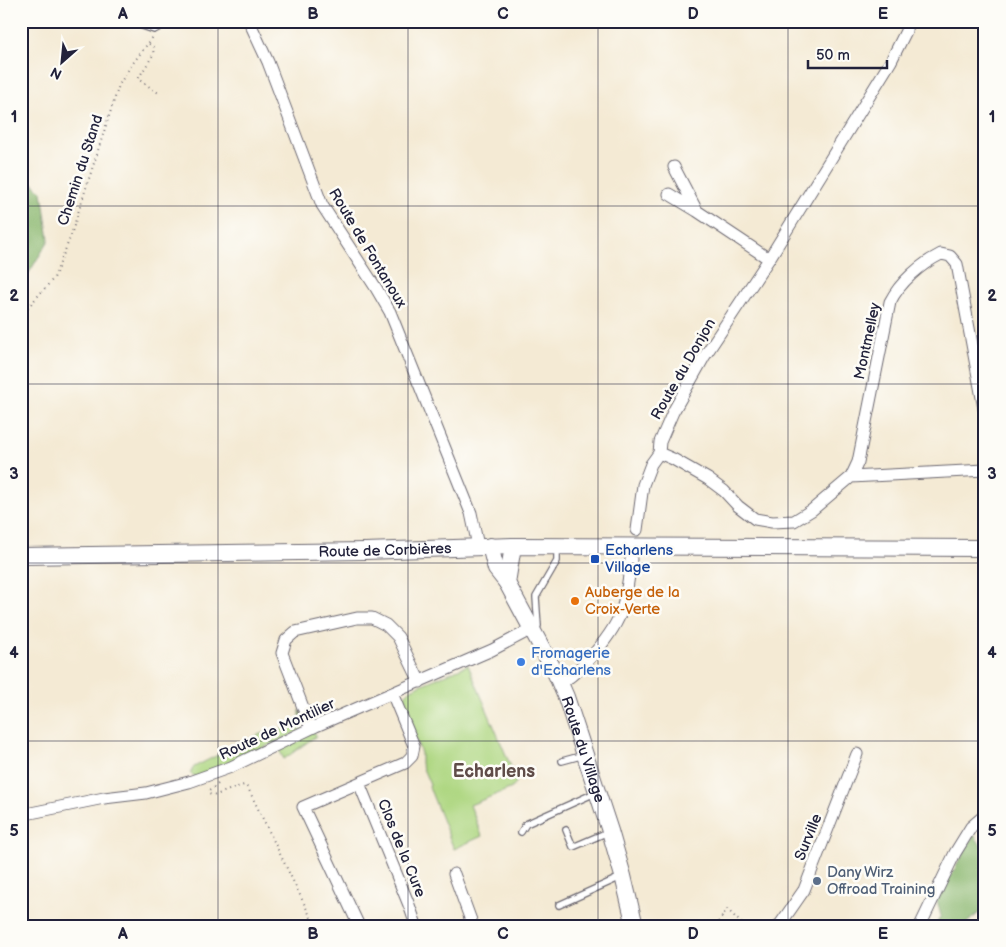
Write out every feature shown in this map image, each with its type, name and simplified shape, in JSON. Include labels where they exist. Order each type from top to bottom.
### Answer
[{"type":"main road","name":"Route de Corbières","points":[[21,556],[365,551],[484,546],[985,548]]},
{"type":"main road","name":"Route du Village","points":[[484,546],[496,569],[507,583],[558,679],[598,792],[623,876],[635,926]]},
{"type":"main road","points":[[507,583],[513,546]]},
{"type":"street","name":"Route de Fontanoux","points":[[249,21],[268,62],[322,205],[376,288],[394,321],[484,546]]},
{"type":"street","name":"Route du Donjon","points":[[637,530],[643,485],[651,464],[660,454],[660,442],[673,412],[704,357],[769,259],[892,61],[906,31],[907,21]]},
{"type":"street","points":[[674,166],[697,210]]},
{"type":"street","points":[[669,194],[697,210],[769,259]]},
{"type":"street","name":"Montmelley","points":[[660,454],[708,478],[755,519],[772,522],[794,521],[812,510],[851,477],[858,462],[890,302],[895,291],[928,261],[941,254],[950,256],[957,264],[985,414]]},
{"type":"street","points":[[851,477],[985,470]]},
{"type":"street","points":[[558,679],[569,669],[593,654],[605,642],[620,617],[627,592],[631,559]]},
{"type":"street","points":[[311,728],[282,653],[286,640],[296,632],[358,618],[372,618],[386,625],[398,637],[420,682]]},
{"type":"street","name":"Route de Montilier","points":[[21,815],[104,798],[146,793],[227,769],[311,728],[492,650],[532,629]]},
{"type":"street","points":[[359,926],[303,808],[405,763],[412,756],[414,746],[392,693]]},
{"type":"street","name":"Surville","points":[[778,926],[804,890],[857,754]]},
{"type":"street","name":"Clos de la Cure","points":[[358,783],[409,905],[415,922],[414,926]]},
{"type":"street","points":[[920,926],[955,853],[971,827],[985,815]]},
{"type":"street","points":[[454,874],[473,926]]},
{"type":"lane","points":[[128,21],[154,30],[171,21]]},
{"type":"lane","points":[[532,629],[538,626],[536,597],[557,561],[557,546]]},
{"type":"lane","points":[[562,761],[586,755]]},
{"type":"lane","points":[[521,832],[526,824],[598,792]]},
{"type":"lane","points":[[566,830],[573,847],[610,831]]},
{"type":"lane","points":[[559,905],[623,876]]},
{"type":"path","name":"Chemin du Stand","points":[[21,314],[54,278],[70,238],[119,85],[130,67],[153,39],[154,30]]},
{"type":"path","points":[[149,44],[154,47],[153,55],[138,79],[160,94]]},
{"type":"path","points":[[227,769],[228,774],[209,791],[209,794],[213,796],[244,785],[248,788],[315,926]]},
{"type":"path","points":[[716,926],[728,909],[744,926]]},
{"type":"green space","points":[[21,172],[42,192],[49,240],[21,286]]},
{"type":"green space","points":[[468,665],[517,781],[512,788],[470,805],[482,836],[454,849],[429,787],[430,785],[421,764],[421,753],[403,707],[404,696],[411,689]]},
{"type":"green space","points":[[300,710],[304,723],[302,728],[288,737],[196,777],[190,773],[194,767],[260,734],[296,726],[300,720]]},
{"type":"green space","points":[[314,731],[316,736],[284,759],[278,748]]},
{"type":"green space","points":[[974,835],[985,851],[985,908],[963,926],[935,926],[941,916],[937,900]]},
{"type":"place","name":"Echarlens Village","points":[[595,559]]},
{"type":"place","name":"Auberge de la Croix-Verte","points":[[575,601]]},
{"type":"place","name":"Fromagerie d'Echarlens","points":[[521,662]]},
{"type":"place","name":"Dany Wirz Offroad Training","points":[[817,881]]},
{"type":"district","name":"Echarlens","points":[[494,771]]}]
